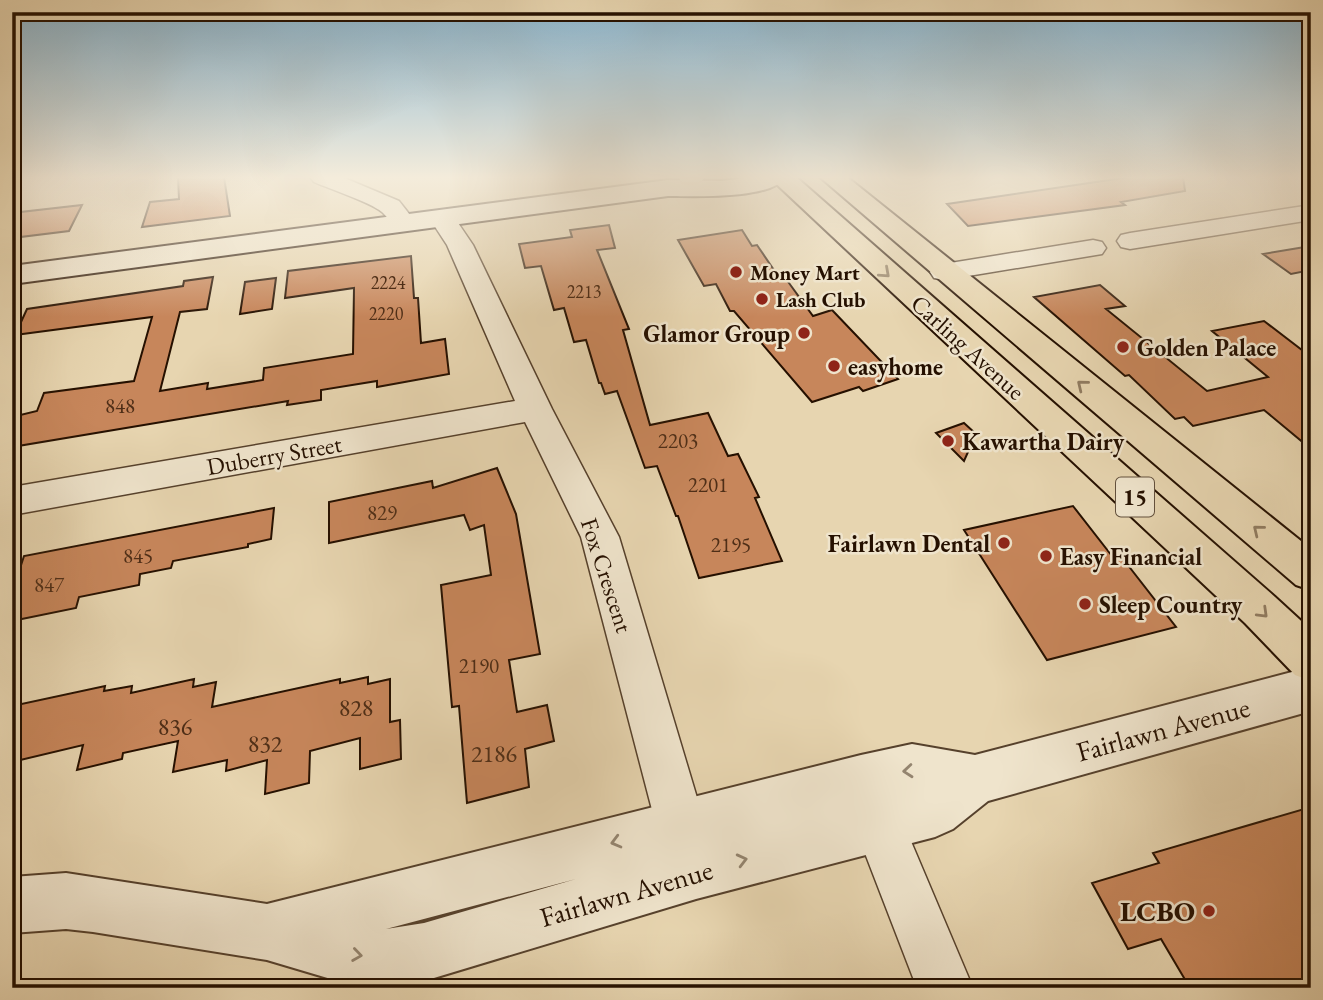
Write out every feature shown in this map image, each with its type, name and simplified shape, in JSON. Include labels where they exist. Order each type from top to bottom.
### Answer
[{"type":"main road","points":[[12,275],[404,224]]},
{"type":"main road","name":"Carling Avenue","points":[[833,224],[1250,600],[1311,660]]},
{"type":"main road","name":"Carling Avenue","points":[[887,224],[1311,573]]},
{"type":"main road","name":"Fairlawn Avenue","points":[[12,905],[66,901],[267,932],[341,953],[389,958],[424,952],[687,849],[870,803],[935,811],[975,780],[1311,689]]},
{"type":"street","name":"Fox Crescent","points":[[446,224],[460,245],[535,409],[600,537],[687,849]]},
{"type":"street","points":[[1130,241],[1238,224]]},
{"type":"street","points":[[944,272],[1093,248]]},
{"type":"street","name":"Duberry Street","points":[[12,501],[535,409]]},
{"type":"street","points":[[870,803],[945,988]]},
{"type":"building","points":[[12,224],[73,224],[69,231],[12,238]]},
{"type":"building","points":[[143,224],[169,224],[142,227]]},
{"type":"building","points":[[609,225],[615,248],[597,250],[629,329],[623,330],[650,425],[708,413],[728,456],[738,454],[759,497],[755,498],[782,561],[699,578],[678,516],[657,466],[645,468],[617,391],[605,394],[586,340],[574,342],[564,308],[554,310],[541,266],[525,268],[519,244],[572,237],[570,230]]},
{"type":"building","points":[[742,230],[752,246],[757,245],[776,273],[781,272],[813,316],[832,310],[898,379],[863,391],[859,387],[812,402],[734,311],[730,311],[716,284],[704,286],[678,240]]},
{"type":"building","points":[[1311,246],[1311,270],[1291,274],[1263,254]]},
{"type":"building","points":[[411,256],[414,298],[418,298],[421,343],[445,339],[449,374],[377,387],[377,381],[321,390],[321,400],[287,405],[288,401],[12,447],[12,417],[37,411],[44,393],[134,381],[152,317],[15,335],[27,309],[183,286],[184,281],[213,277],[207,309],[180,312],[160,391],[208,383],[207,389],[263,380],[264,368],[353,354],[354,288],[285,298],[288,271]]},
{"type":"building","points":[[276,278],[272,309],[240,314],[245,282]]},
{"type":"building","points":[[1100,285],[1125,306],[1106,309],[1207,391],[1268,377],[1212,331],[1264,321],[1311,357],[1311,449],[1264,410],[1193,426],[1184,417],[1175,419],[1129,375],[1125,376],[1034,297]]},
{"type":"building","name":"Kawartha Dairy","points":[[964,423],[976,434],[964,461],[936,433]]},
{"type":"building","points":[[497,468],[516,514],[540,654],[509,660],[517,712],[547,705],[554,741],[525,749],[529,787],[467,803],[459,706],[452,707],[441,585],[491,575],[484,525],[470,530],[464,515],[329,543],[329,502],[432,481],[433,488]]},
{"type":"building","name":"Sleep Country","points":[[1073,506],[1112,556],[1120,555],[1176,627],[1047,660],[964,530]]},
{"type":"building","points":[[274,508],[271,539],[248,544],[248,547],[173,561],[171,568],[140,574],[139,585],[79,597],[76,608],[12,621],[12,593],[24,556]]},
{"type":"building","points":[[368,677],[368,684],[390,679],[390,722],[400,720],[401,759],[360,769],[360,738],[310,751],[309,783],[265,794],[267,760],[226,771],[227,760],[173,772],[178,741],[123,753],[122,759],[77,770],[83,745],[12,762],[12,706],[105,686],[104,691],[132,686],[131,693],[194,679],[193,687],[216,682],[212,707],[340,679],[340,683]]},
{"type":"building","name":"LCBO","points":[[1311,807],[1311,988],[1190,988],[1161,939],[1128,949],[1092,883],[1159,863],[1153,853]]},
{"type":"place","name":"Money Mart","points":[[736,272]]},
{"type":"place","name":"Lash Club","points":[[762,299]]},
{"type":"place","name":"Glamor Group","points":[[804,333]]},
{"type":"place","name":"Golden Palace","points":[[1123,347]]},
{"type":"place","name":"easyhome","points":[[834,366]]},
{"type":"place","name":"Kawartha Dairy","points":[[948,441]]},
{"type":"place","name":"Fairlawn Dental","points":[[1004,543]]},
{"type":"place","name":"Easy Financial","points":[[1046,556]]},
{"type":"place","name":"Sleep Country","points":[[1085,604]]},
{"type":"place","name":"LCBO","points":[[1209,911]]}]
